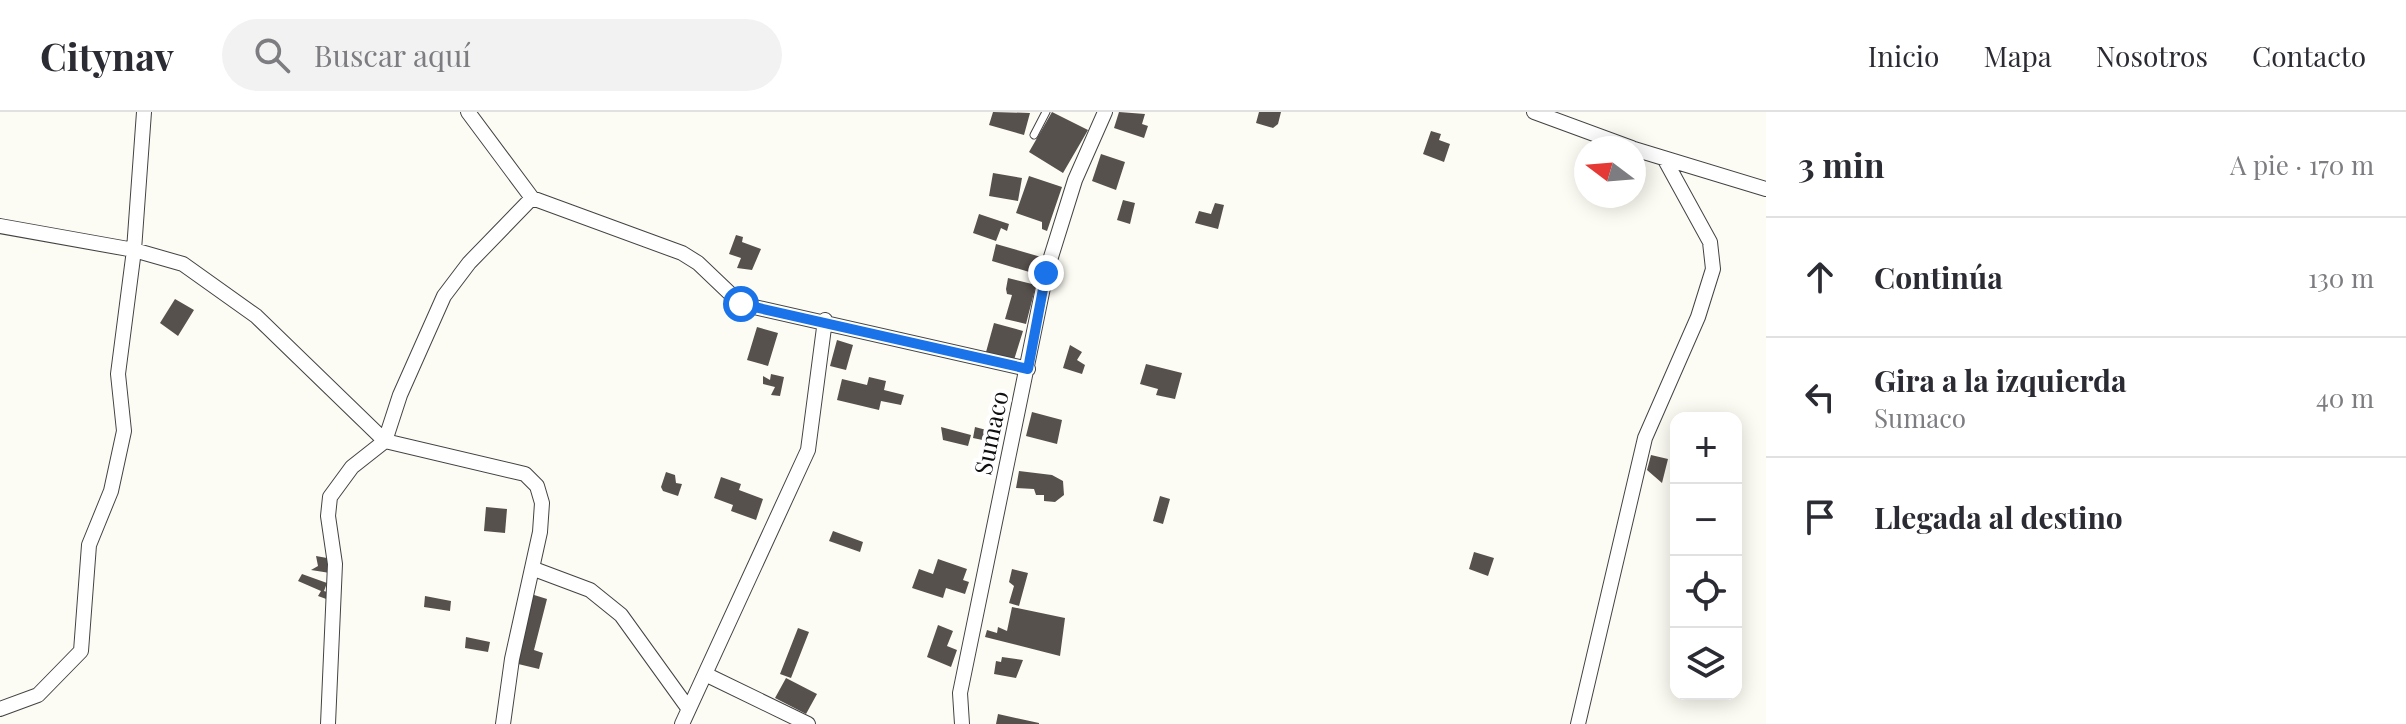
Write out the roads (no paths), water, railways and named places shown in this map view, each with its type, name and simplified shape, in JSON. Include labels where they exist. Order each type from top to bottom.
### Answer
[{"type":"street","points":[[0,709],[38,695],[81,651],[89,545],[111,491],[124,431],[118,374],[134,250],[144,112]]},
{"type":"street","points":[[468,112],[532,198],[682,253],[698,263],[741,304],[825,320],[1028,369]]},
{"type":"street","name":"Sumaco","points":[[962,724],[960,693],[1046,273],[1059,226],[1105,112]]},
{"type":"street","points":[[1534,112],[1600,136]]},
{"type":"street","points":[[1646,153],[1766,189]]},
{"type":"street","points":[[1578,724],[1645,438],[1698,317],[1713,269],[1710,242],[1665,160]]},
{"type":"street","points":[[328,724],[335,564],[328,507],[330,497],[352,467],[385,441],[400,395],[444,296],[469,263],[532,198]]},
{"type":"street","points":[[0,226],[134,250],[183,264],[256,316],[385,441],[525,474],[537,486],[542,503],[534,569],[512,659],[503,724]]},
{"type":"street","points":[[682,724],[808,450],[825,320]]},
{"type":"street","points":[[534,569],[590,590],[621,615],[688,708]]},
{"type":"street","points":[[707,675],[808,724]]},
{"type":"lane","points":[[1034,135],[1046,112]]}]
